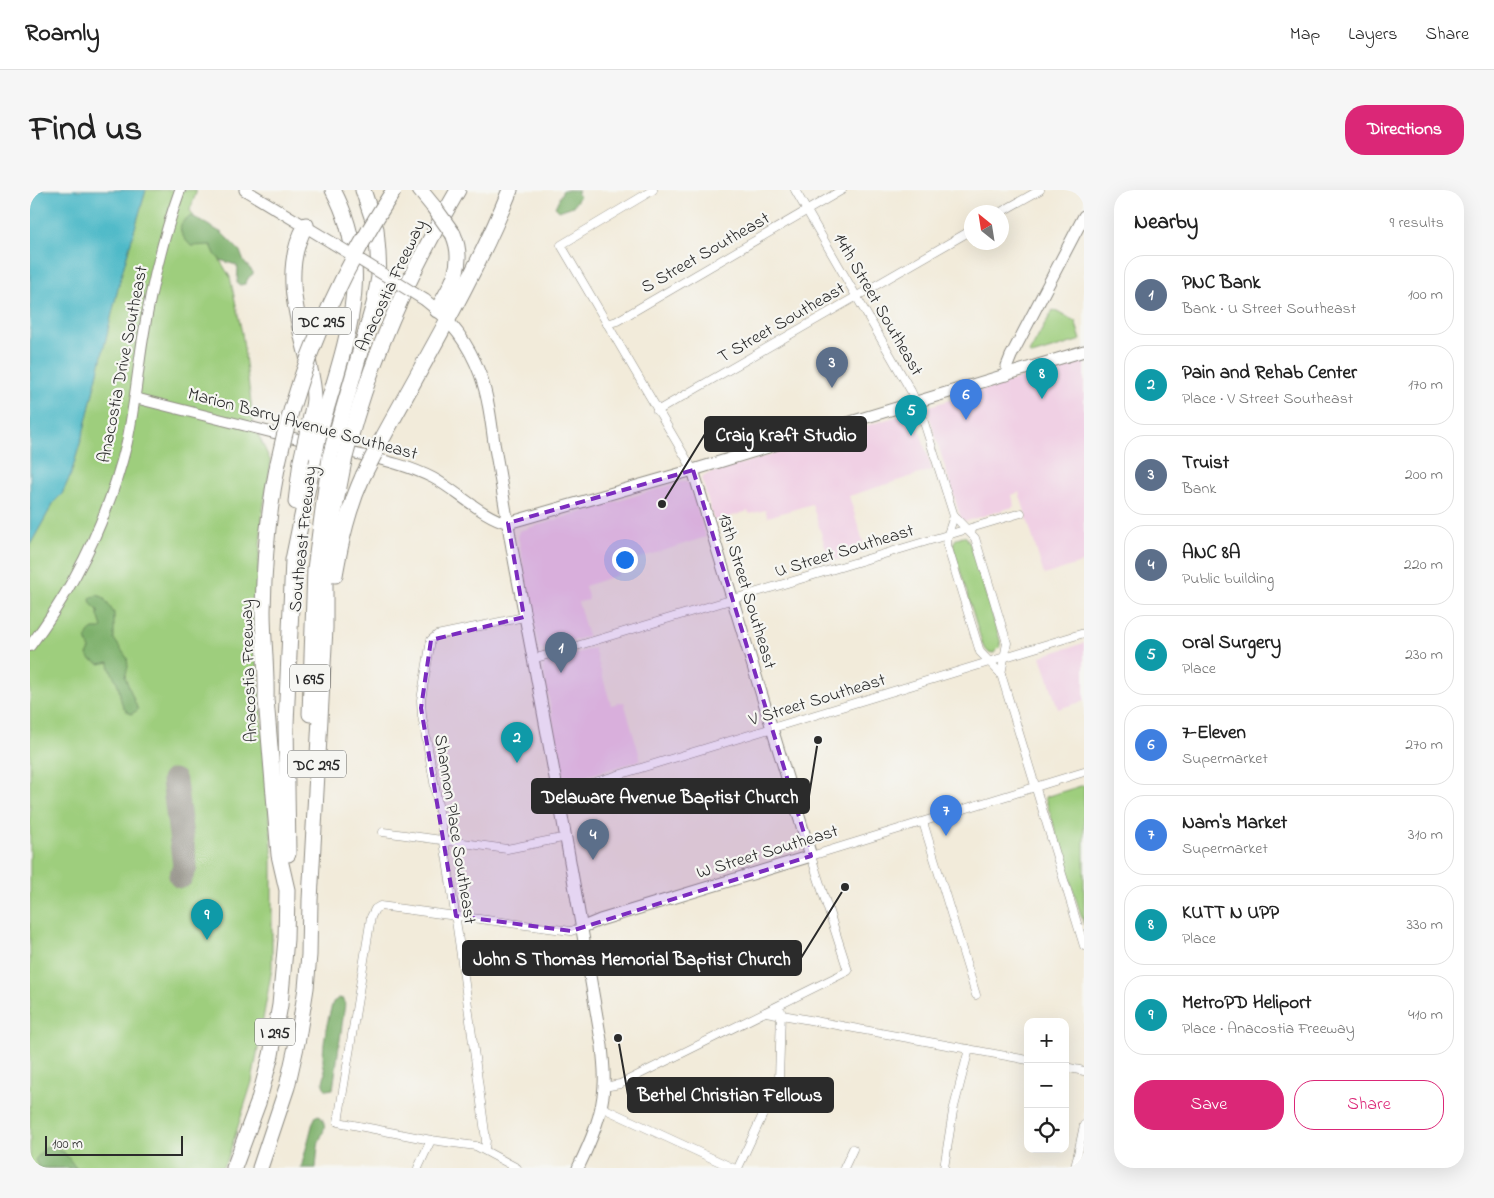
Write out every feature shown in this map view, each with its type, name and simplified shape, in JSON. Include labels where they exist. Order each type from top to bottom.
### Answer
[{"type":"highway","name":"Southeast Freeway","points":[[287,890],[286,724],[293,560],[314,453],[350,323],[355,291],[355,265],[352,242],[346,217],[333,190]]},
{"type":"highway","points":[[342,440],[378,282],[379,259],[376,230],[363,190]]},
{"type":"highway","name":"Anacostia Freeway","points":[[234,1168],[258,1102],[274,1037],[285,964],[287,890],[280,855],[266,708],[263,621],[266,546],[278,463],[299,383],[322,321],[352,260],[394,190]]},
{"type":"highway","points":[[420,190],[453,234],[458,251],[458,269],[442,315]]},
{"type":"highway","name":"Anacostia Freeway","points":[[260,1168],[285,1095],[298,1038],[308,971],[310,900],[325,628],[325,582],[337,459],[342,440],[361,400],[390,322],[419,261],[458,190]]},
{"type":"highway","points":[[325,628],[346,521],[352,501],[442,315],[484,248],[510,190]]},
{"type":"highway","points":[[293,560],[300,461],[314,398],[296,306],[292,275],[298,243],[306,225]]},
{"type":"highway","name":"Southeast Freeway","points":[[310,900],[308,852],[312,626],[315,569],[337,459]]},
{"type":"main road","points":[[246,190],[306,225],[425,300],[442,315],[463,341],[478,369],[488,406],[524,617],[559,793],[602,1046],[605,1072],[604,1087],[588,1145],[578,1168]]},
{"type":"main road","points":[[1007,374],[1007,366],[1011,356],[1084,216]]},
{"type":"main road","points":[[508,524],[1084,351]]},
{"type":"main road","name":"13th Street Southeast","points":[[693,470],[811,856]]},
{"type":"main road","name":"W Street Southeast","points":[[583,927],[600,920],[811,856]]},
{"type":"street","name":"Anacostia Drive Southeast","points":[[30,646],[68,590],[101,522],[126,444],[153,286],[162,247],[180,190]]},
{"type":"street","name":"13th Street Southeast","points":[[654,190],[561,244],[693,470]]},
{"type":"street","name":"14th Street Southeast","points":[[795,190],[857,295],[916,402],[954,516]]},
{"type":"street","name":"S Street Southeast","points":[[608,324],[842,190]]},
{"type":"street","points":[[1009,207],[1040,190]]},
{"type":"street","name":"T Street Southeast","points":[[657,411],[964,235]]},
{"type":"street","name":"Marion Barry Avenue Southeast","points":[[135,398],[287,435],[417,470],[444,484],[492,518],[508,524]]},
{"type":"street","name":"U Street Southeast","points":[[533,659],[1021,513]]},
{"type":"street","points":[[1001,674],[980,652],[947,545],[948,534],[954,516],[974,538],[1007,643],[1001,674],[1084,946]]},
{"type":"street","name":"Shannon Place Southeast","points":[[485,1150],[486,1140],[445,839],[421,708],[431,640],[437,635],[524,617]]},
{"type":"street","name":"V Street Southeast","points":[[559,793],[1084,632]]},
{"type":"street","name":"W Street Southeast","points":[[811,856],[1084,772]]},
{"type":"street","points":[[923,822],[976,995]]},
{"type":"street","points":[[383,832],[445,839],[506,849],[567,838]]},
{"type":"street","name":"13th Street Southeast","points":[[781,1004],[848,971],[811,856]]},
{"type":"street","name":"W Street Southeast","points":[[431,1140],[338,1122],[372,914],[380,906],[571,931],[583,927]]},
{"type":"street","points":[[604,1087],[620,1084],[781,1004],[779,1080],[738,1168]]},
{"type":"street","points":[[766,1012],[1024,1059]]},
{"type":"street","points":[[944,1168],[953,1111],[969,1049]]},
{"type":"street","points":[[1069,1068],[1084,1071]]},
{"type":"street","points":[[600,1107],[733,1168]]},
{"type":"street","points":[[1075,1168],[1084,1125]]},
{"type":"street","points":[[418,1168],[431,1140],[476,1146],[517,1168]]},
{"type":"street","points":[[844,1168],[852,1149]]},
{"type":"highlighted area","points":[[693,470],[811,856],[571,931],[456,916],[421,708],[431,640],[524,617],[508,523]]},
{"type":"shaded area","points":[[1084,359],[1084,562],[1044,575],[1019,492],[1012,495],[1013,507],[966,521],[961,519],[927,409],[930,406]]},
{"type":"shaded area","points":[[911,412],[915,415],[932,470],[849,496],[866,551],[830,562],[812,504],[768,517],[765,510],[750,514],[748,511],[714,522],[702,479],[704,475]]},
{"type":"shaded area","points":[[684,481],[690,485],[706,537],[615,566],[618,575],[585,586],[589,600],[578,602],[588,636],[547,649],[541,649],[538,642],[518,536],[519,531]]},
{"type":"shaded area","points":[[1084,643],[1084,701],[1058,709],[1041,656]]},
{"type":"shaded area","points":[[594,648],[611,705],[624,702],[641,760],[569,781],[564,779],[543,667],[548,662]]},
{"type":"green space","points":[[146,190],[197,190],[190,210],[230,277],[242,333],[254,426],[271,462],[263,510],[255,607],[257,657],[272,846],[272,968],[252,1082],[228,1158],[222,1168],[30,1168],[30,545],[54,502],[62,494],[71,474],[84,430],[121,276]]},
{"type":"green space","points":[[563,190],[579,190],[577,194],[580,196],[573,206],[559,211],[555,207]]},
{"type":"green space","points":[[192,216],[222,233],[240,251],[244,262],[253,272],[245,284],[240,285],[237,283],[238,268],[236,265],[220,260],[211,245],[191,246],[187,242],[182,234],[181,226],[182,222]]},
{"type":"green space","points":[[1053,310],[1075,321],[1081,340],[1032,355],[1029,353]]},
{"type":"green space","points":[[963,536],[966,537],[970,544],[1000,640],[1001,646],[994,653],[988,652],[983,646],[954,550],[953,545],[955,541]]},
{"type":"green space","points":[[97,595],[103,597],[114,613],[114,639],[127,658],[128,667],[125,677],[138,710],[131,714],[122,705],[118,685],[109,662],[100,664],[90,659],[87,655],[90,649],[87,640],[88,633],[93,629],[101,629],[102,627],[98,610],[92,605],[90,600],[90,598]]},
{"type":"green space","points":[[1084,785],[1084,925],[1045,797]]},
{"type":"green space","points":[[339,998],[343,999],[345,1004],[333,1089],[327,1090],[323,1084],[325,1073],[323,1061],[325,1039],[333,1002]]},
{"type":"green space","points":[[319,1115],[324,1125],[318,1145],[316,1168],[301,1168],[313,1122],[316,1116]]},
{"type":"green space","points":[[48,1147],[64,1152],[76,1168],[37,1168],[35,1160]]},
{"type":"water","points":[[30,190],[146,190],[121,276],[84,430],[71,474],[62,494],[54,502],[30,545]]},
{"type":"taxiway","points":[[174,781],[185,867],[181,876]]},
{"type":"place","name":"Truist","points":[[832,388]]},
{"type":"place","name":"KUTT N UPP","points":[[1042,399]]},
{"type":"place","name":"7-Eleven","points":[[966,420]]},
{"type":"place","name":"Oral Surgery","points":[[911,436]]},
{"type":"place","name":"Craig Kraft Studio","points":[[662,504]]},
{"type":"place","name":"PNC Bank","points":[[561,673]]},
{"type":"place","name":"Delaware Avenue Baptist Church","points":[[818,740]]},
{"type":"place","name":"Pain and Rehab Center","points":[[517,763]]},
{"type":"place","name":"Nam's Market","points":[[946,836]]},
{"type":"place","name":"ANC 8A","points":[[593,860]]},
{"type":"place","name":"John S Thomas Memorial Baptist Church","points":[[845,887]]},
{"type":"place","name":"MetroPD Heliport","points":[[207,940]]},
{"type":"place","name":"Bethel Christian Fellows","points":[[618,1038]]}]
